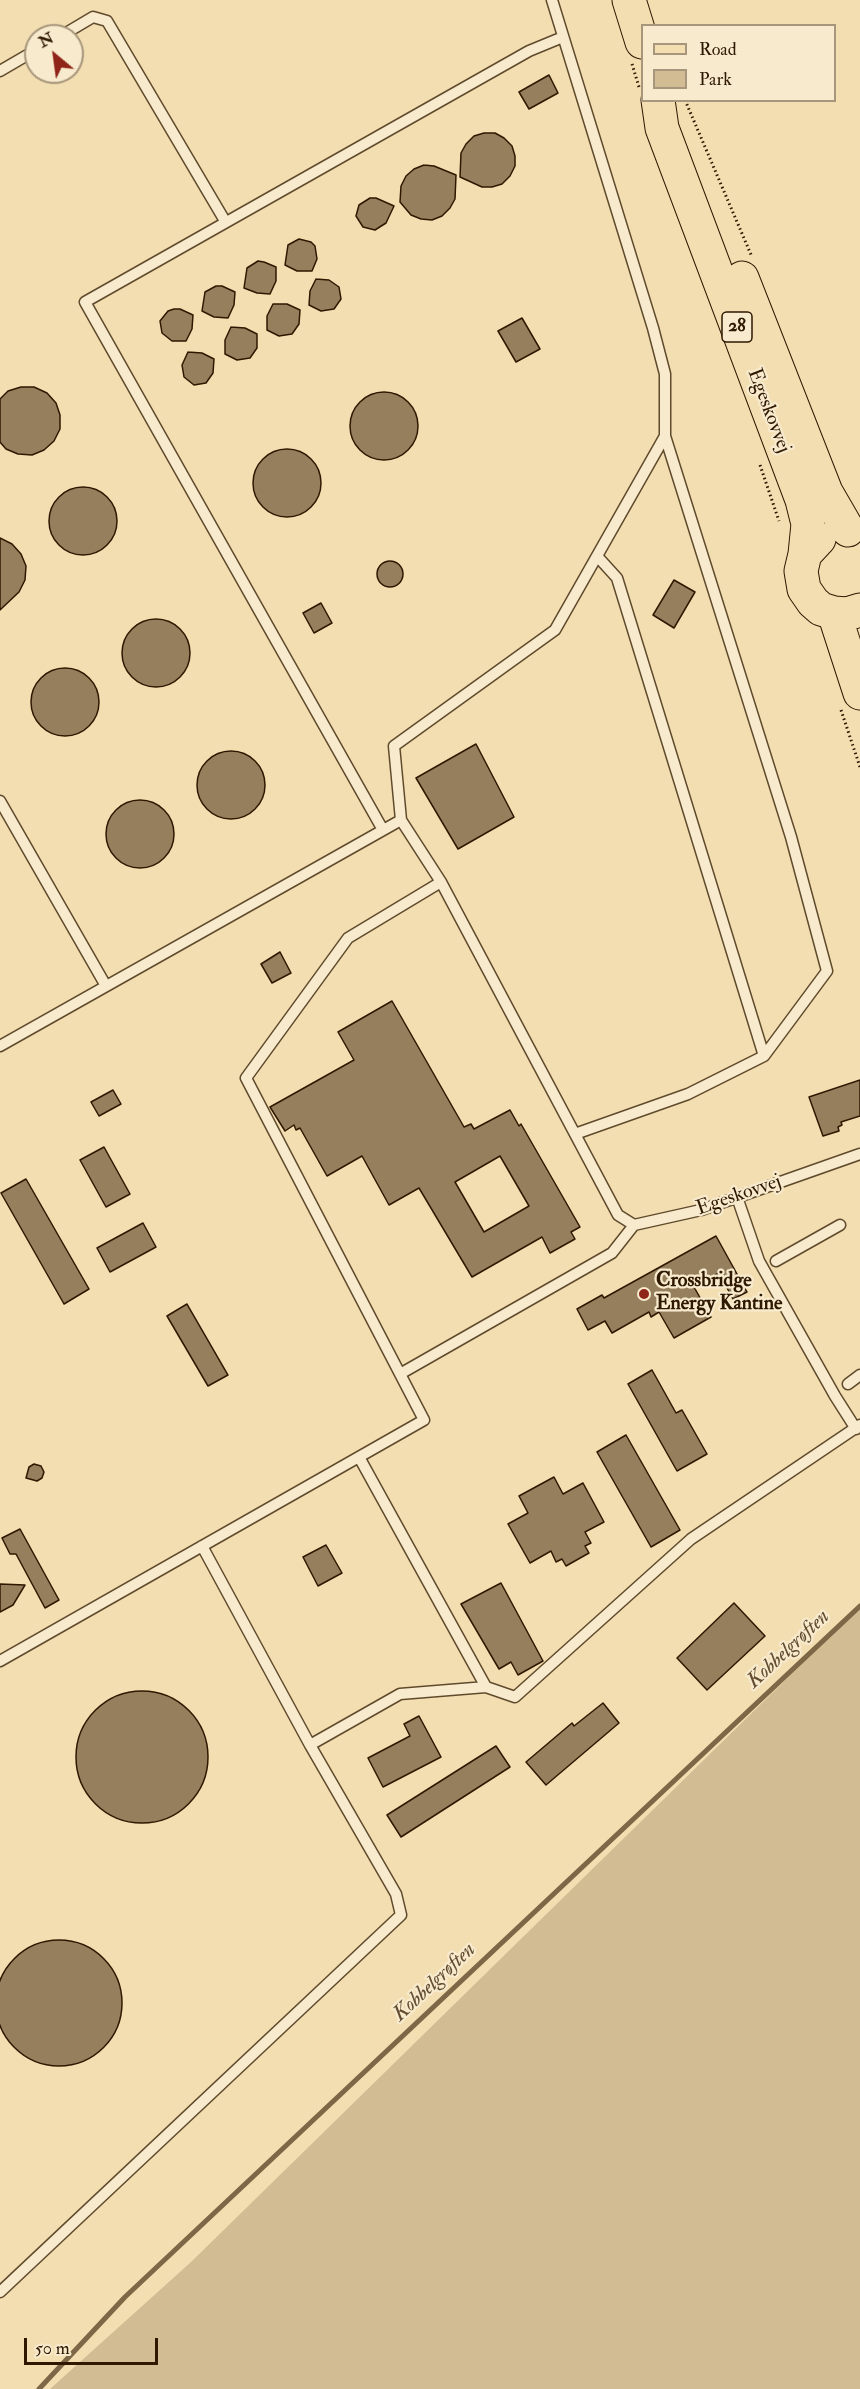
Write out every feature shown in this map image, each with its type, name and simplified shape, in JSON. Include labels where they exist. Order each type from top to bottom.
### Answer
[{"type":"main road","points":[[629,0],[641,39]]},
{"type":"main road","name":"Egeskovvej","points":[[658,102],[662,128],[802,500],[808,524],[805,554]]},
{"type":"main road","name":"Egeskovvej","points":[[669,102],[679,120],[826,492],[854,533]]},
{"type":"main road","name":"28","points":[[854,533],[825,535],[814,542],[805,554],[801,571],[804,589],[813,602],[821,609],[847,612],[860,693]]},
{"type":"lane","points":[[552,0],[665,374],[665,436],[791,837],[827,971],[764,1056],[688,1094],[575,1134]]},
{"type":"lane","points":[[81,24],[93,17],[107,21],[225,221]]},
{"type":"lane","points":[[383,830],[85,302],[529,51],[563,37]]},
{"type":"lane","points":[[0,71],[24,57]]},
{"type":"lane","points":[[400,1374],[612,1253],[634,1225],[618,1215],[441,882],[401,820],[394,746],[555,630],[665,436]]},
{"type":"lane","points":[[597,556],[617,578],[764,1056]]},
{"type":"lane","points":[[0,801],[106,986]]},
{"type":"lane","points":[[0,1046],[401,820]]},
{"type":"lane","points":[[0,1661],[424,1420],[246,1078],[348,938],[441,882]]},
{"type":"lane","name":"Egeskovvej","points":[[634,1225],[701,1210],[860,1154]]},
{"type":"lane","points":[[310,1746],[400,1694],[486,1687],[515,1697],[691,1539],[858,1427],[835,1396],[759,1261],[737,1197]]},
{"type":"lane","points":[[776,1261],[840,1225]]},
{"type":"lane","points":[[848,1384],[860,1375]]},
{"type":"lane","points":[[359,1457],[486,1687]]},
{"type":"lane","points":[[0,2292],[401,1915],[396,1894],[310,1746],[202,1546]]},
{"type":"green space","points":[[860,1607],[860,2389],[50,2389],[191,2262]]},
{"type":"building","points":[[549,75],[558,93],[529,109],[519,92]]},
{"type":"building","points":[[495,133],[504,138],[512,146],[515,156],[515,166],[510,176],[502,184],[492,187],[482,187],[460,177],[461,153],[474,136]]},
{"type":"building","points":[[424,165],[434,166],[456,175],[455,199],[442,216],[432,220],[411,215],[400,202],[401,186],[406,176],[414,169]]},
{"type":"building","points":[[370,198],[376,198],[394,206],[386,223],[375,230],[363,227],[356,216],[359,205]]},
{"type":"building","points":[[299,239],[311,242],[315,246],[317,259],[312,271],[297,271],[285,265],[288,245]]},
{"type":"building","points":[[258,261],[276,267],[276,281],[270,294],[257,293],[244,288],[247,268]]},
{"type":"building","points":[[316,279],[329,280],[339,287],[341,299],[334,309],[321,311],[309,305],[310,291]]},
{"type":"building","points":[[216,286],[222,286],[235,292],[234,305],[228,318],[214,317],[202,311],[205,292]]},
{"type":"building","points":[[273,304],[287,304],[300,310],[299,324],[292,334],[279,336],[267,330],[267,316]]},
{"type":"building","points":[[180,309],[193,315],[192,329],[186,341],[172,341],[162,333],[160,321],[168,311]]},
{"type":"building","points":[[522,318],[540,349],[516,362],[498,331]]},
{"type":"building","points":[[231,327],[245,328],[257,334],[257,348],[250,358],[237,360],[225,354],[225,340]]},
{"type":"building","points":[[188,352],[202,353],[214,359],[213,373],[206,383],[194,385],[184,377],[182,365]]},
{"type":"building","points":[[21,387],[34,387],[47,393],[56,403],[60,415],[60,429],[54,441],[44,450],[32,455],[18,454],[6,449],[0,442],[0,399],[8,391]]},
{"type":"building","points":[[384,392],[397,395],[408,402],[415,413],[418,426],[415,439],[408,450],[397,457],[384,460],[371,457],[360,450],[353,439],[350,426],[353,413],[360,402],[371,395]]},
{"type":"building","points":[[287,449],[300,452],[311,459],[318,470],[321,483],[318,496],[311,507],[300,514],[287,517],[274,514],[263,507],[256,496],[253,483],[256,470],[263,459],[274,452]]},
{"type":"building","points":[[83,487],[96,490],[107,497],[114,508],[117,521],[114,534],[107,545],[96,552],[83,555],[70,552],[59,545],[52,534],[49,521],[52,508],[59,497],[70,490]]},
{"type":"building","points":[[0,538],[12,544],[21,554],[26,566],[25,580],[19,592],[0,610]]},
{"type":"building","points":[[390,561],[400,564],[403,574],[400,584],[390,587],[380,584],[377,574],[380,564]]},
{"type":"building","points":[[674,580],[695,592],[674,628],[653,615]]},
{"type":"building","points":[[321,603],[332,623],[314,633],[303,613]]},
{"type":"building","points":[[156,619],[169,622],[180,629],[187,640],[190,653],[187,666],[180,677],[169,684],[156,687],[143,684],[132,677],[125,666],[122,653],[125,640],[132,629],[143,622]]},
{"type":"building","points":[[65,668],[78,671],[89,678],[96,689],[99,702],[96,715],[89,726],[78,733],[65,736],[52,733],[41,726],[34,715],[31,702],[34,689],[41,678],[52,671]]},
{"type":"building","points":[[476,744],[514,817],[458,849],[416,778]]},
{"type":"building","points":[[231,751],[244,754],[255,761],[262,772],[265,785],[262,798],[255,809],[244,816],[231,819],[218,816],[207,809],[200,798],[197,785],[200,772],[207,761],[218,754]]},
{"type":"building","points":[[140,800],[153,803],[164,810],[171,821],[174,834],[171,847],[164,858],[153,865],[140,868],[127,865],[116,858],[109,847],[106,834],[109,821],[116,810],[127,803]]},
{"type":"building","points":[[280,952],[291,973],[272,983],[261,964]]},
{"type":"building","points":[[392,1001],[464,1127],[471,1124],[474,1129],[510,1110],[519,1126],[521,1124],[580,1227],[571,1232],[575,1239],[550,1253],[542,1237],[472,1277],[419,1188],[389,1205],[362,1156],[327,1176],[300,1128],[296,1130],[294,1125],[285,1131],[270,1107],[354,1060],[338,1032]],"holes":[[[500,1156],[529,1206],[484,1232],[455,1182]]]},
{"type":"building","points":[[860,1080],[860,1116],[841,1122],[842,1125],[838,1127],[839,1131],[823,1136],[809,1097]]},
{"type":"building","points":[[113,1090],[121,1104],[99,1116],[91,1102]]},
{"type":"building","points":[[104,1147],[130,1194],[106,1207],[80,1160]]},
{"type":"building","points":[[26,1179],[89,1289],[64,1304],[1,1193]]},
{"type":"building","points":[[143,1223],[156,1247],[110,1272],[97,1248]]},
{"type":"building","points":[[716,1236],[747,1292],[733,1299],[719,1273],[694,1287],[711,1317],[674,1338],[659,1312],[651,1317],[649,1312],[612,1333],[605,1321],[588,1330],[577,1309],[602,1295],[604,1298]]},
{"type":"building","points":[[187,1304],[228,1375],[208,1386],[167,1316]]},
{"type":"building","points":[[652,1370],[676,1413],[682,1410],[707,1454],[677,1471],[628,1384]]},
{"type":"building","points":[[626,1435],[680,1530],[651,1547],[597,1452]]},
{"type":"building","points":[[34,1464],[41,1466],[44,1472],[42,1478],[37,1481],[26,1478],[29,1467]]},
{"type":"building","points":[[554,1477],[563,1494],[583,1483],[604,1522],[585,1532],[591,1543],[585,1546],[589,1553],[566,1566],[562,1559],[556,1562],[551,1551],[530,1563],[508,1524],[528,1513],[519,1496]]},
{"type":"building","points":[[20,1529],[59,1600],[45,1608],[16,1554],[10,1554],[2,1538]]},
{"type":"building","points":[[326,1545],[342,1573],[318,1586],[303,1557]]},
{"type":"building","points":[[501,1583],[543,1661],[518,1675],[511,1662],[499,1669],[461,1604]]},
{"type":"building","points":[[0,1584],[25,1585],[13,1605],[0,1612]]},
{"type":"building","points":[[734,1603],[765,1636],[707,1690],[677,1658]]},
{"type":"building","points":[[142,1691],[167,1696],[188,1711],[203,1732],[208,1757],[203,1782],[188,1803],[167,1818],[142,1823],[117,1818],[96,1803],[81,1782],[76,1757],[81,1732],[96,1711],[117,1696]]},
{"type":"building","points":[[603,1703],[619,1723],[546,1785],[526,1762],[572,1723],[574,1726]]},
{"type":"building","points":[[419,1716],[441,1757],[383,1787],[368,1758],[410,1736],[404,1724]]},
{"type":"building","points":[[496,1746],[510,1767],[401,1837],[387,1815]]},
{"type":"building","points":[[59,1940],[83,1945],[94,1951],[111,1968],[122,2003],[117,2027],[103,2047],[83,2061],[59,2066],[35,2061],[15,2047],[1,2027],[-1,1987],[1,1979],[15,1959],[35,1945]]},
{"type":"waterway","name":"Kobbelgrøften","points":[[39,2389],[125,2297],[860,1606]]},
{"type":"place","name":"Crossbridge Energy Kantine","points":[[644,1294]]}]
